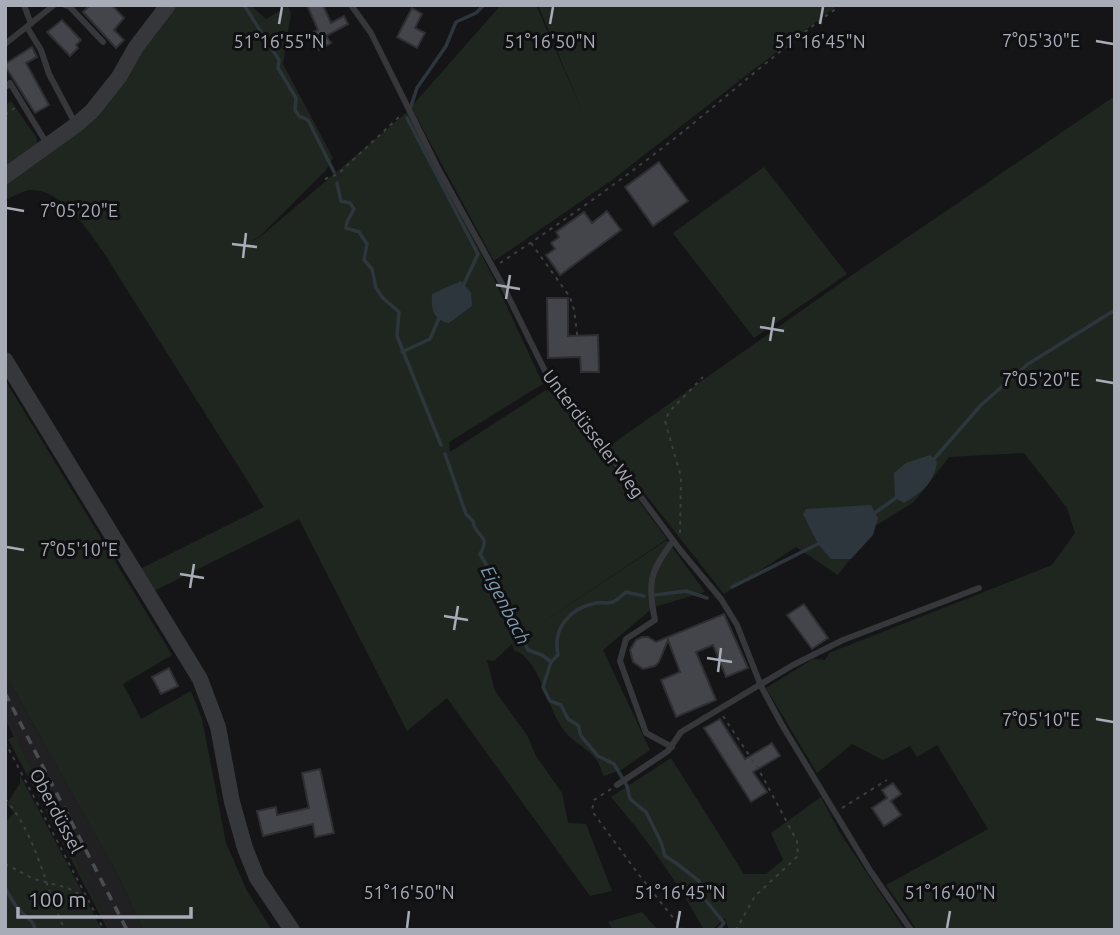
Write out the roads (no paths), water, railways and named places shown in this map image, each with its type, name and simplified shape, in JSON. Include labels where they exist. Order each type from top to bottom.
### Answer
[{"type":"street","points":[[5,176],[76,125],[104,98],[136,47],[168,5]]},
{"type":"street","points":[[5,360],[200,679],[218,727],[232,802],[245,848],[257,878],[292,930]]},
{"type":"lane","points":[[24,5],[29,25],[49,74],[76,125]]},
{"type":"lane","points":[[5,44],[54,5]]},
{"type":"lane","points":[[65,5],[103,42]]},
{"type":"lane","name":"Unterdüsseler Weg","points":[[351,5],[371,33],[439,170],[493,268],[551,383],[577,411],[673,541],[721,599],[737,625],[761,686],[871,872],[911,930]]},
{"type":"lane","points":[[7,86],[10,83],[48,146]]},
{"type":"lane","points":[[671,747],[646,733],[620,662],[626,639],[655,620],[652,578],[656,564],[673,541]]},
{"type":"lane","points":[[618,785],[668,751],[681,732],[793,665],[843,640],[979,588]]},
{"type":"waterway","name":"Eigenbach","points":[[244,5],[279,60],[278,68],[296,98],[295,110],[299,116],[308,120],[334,172]]},
{"type":"waterway","points":[[411,106],[417,88],[446,46],[456,22],[476,13],[484,5]]},
{"type":"waterway","points":[[407,118],[478,254],[462,288]]},
{"type":"waterway","name":"Eigenbach","points":[[337,183],[341,201],[350,203],[354,209],[346,228],[359,232],[367,244],[364,260],[372,269],[376,288],[399,312],[397,336],[441,445]]},
{"type":"waterway","points":[[934,459],[981,405],[1028,364],[1115,310]]},
{"type":"waterway","points":[[402,352],[430,339],[440,316]]},
{"type":"waterway","name":"Eigenbach","points":[[445,454],[466,514],[483,539],[480,554],[491,573],[492,586],[528,650],[551,662],[543,687],[550,701],[561,705],[568,719],[578,725],[581,736],[598,756],[614,764],[627,786],[630,799],[646,812],[665,856],[699,881],[700,893],[724,923],[718,930]]},
{"type":"waterway","points":[[872,515],[897,497]]},
{"type":"waterway","points":[[732,587],[822,542]]},
{"type":"waterway","points":[[655,595],[686,591],[707,598]]},
{"type":"waterway","points":[[551,662],[558,655],[561,628],[578,609],[596,603],[613,602],[626,592],[644,596]]},
{"type":"waterway","points":[[5,888],[17,908],[32,922],[36,930]]},
{"type":"railway","points":[[5,693],[127,930]]}]
